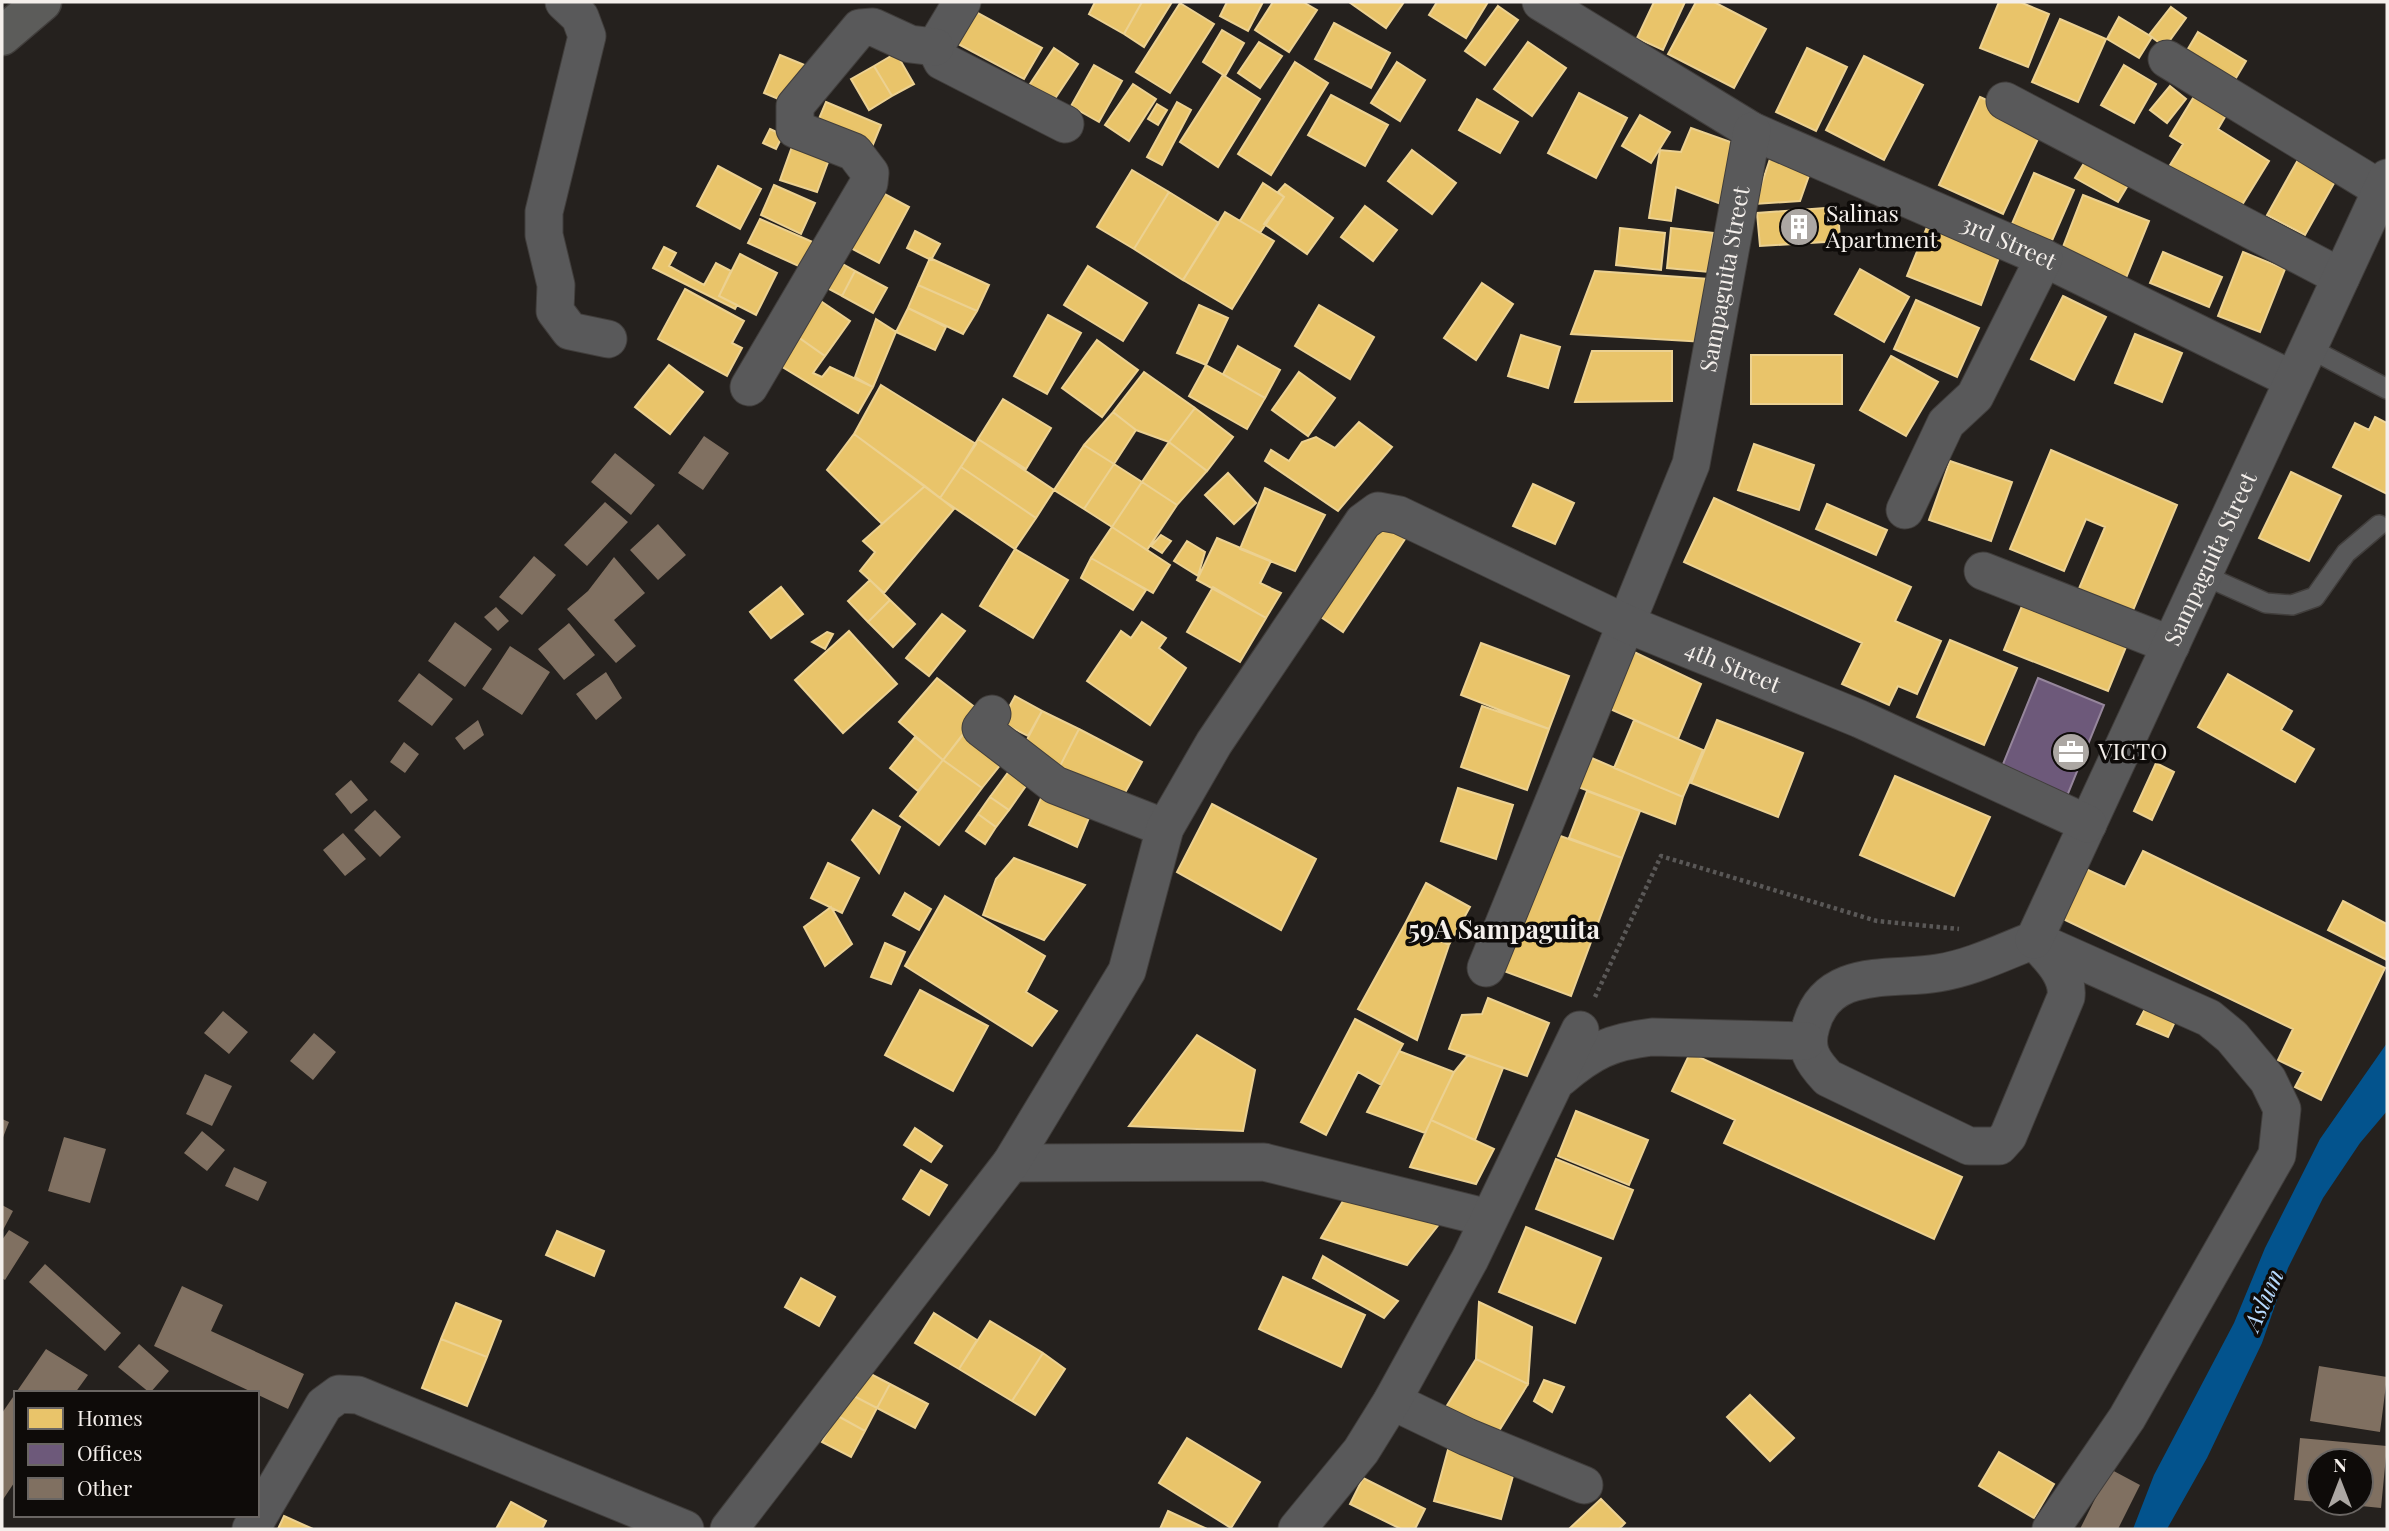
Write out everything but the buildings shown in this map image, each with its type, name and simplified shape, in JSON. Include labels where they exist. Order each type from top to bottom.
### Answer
[{"type":"main road","points":[[2,36],[42,2]]},
{"type":"street","points":[[564,2],[580,17],[587,36],[544,212],[544,235],[556,285],[555,311],[570,331],[608,339]]},
{"type":"street","name":"3rd Street","points":[[1541,2],[1752,131],[2044,258],[2293,380]]},
{"type":"street","points":[[948,24],[942,61],[1065,124]]},
{"type":"street","points":[[749,387],[869,183],[870,173],[854,152],[796,129],[793,121],[796,106],[860,28],[873,27],[910,44],[948,24]]},
{"type":"street","points":[[2167,59],[2384,184]]},
{"type":"street","points":[[2005,101],[2341,277]]},
{"type":"street","name":"Sampaguita Street","points":[[1486,968],[1691,464],[1752,131]]},
{"type":"street","name":"Sampaguita Street","points":[[2034,940],[2384,184]]},
{"type":"street","points":[[1905,510],[1946,423],[1975,396],[2044,258]]},
{"type":"street","name":"4th Street","points":[[1165,828],[1221,732],[1363,522],[1378,511],[1399,514],[1627,624],[1860,719],[2088,824]]},
{"type":"street","points":[[1983,571],[2171,645]]},
{"type":"street","points":[[729,1529],[1011,1163],[1127,971],[1165,828],[1055,785],[981,728],[992,714]]},
{"type":"street","points":[[2034,940],[2060,971],[2067,989],[2066,997],[2008,1136],[1999,1146],[1985,1149],[1969,1146],[1828,1078],[1813,1058],[1806,1041],[1815,1010],[1836,989],[1875,977],[1938,974],[2034,940],[2209,1018],[2232,1037],[2268,1080],[2282,1109],[2277,1155],[2171,1346],[2127,1418],[2051,1529]]},
{"type":"street","points":[[2066,997],[2092,981],[2125,980]]},
{"type":"street","points":[[1297,1529],[1361,1451],[1392,1401],[1470,1259],[1580,1030]]},
{"type":"street","points":[[1554,1083],[1590,1054],[1630,1040],[1652,1037],[1806,1041]]},
{"type":"street","points":[[1011,1163],[1264,1162],[1488,1218]]},
{"type":"street","points":[[259,1515],[324,1405],[340,1394],[358,1395],[685,1529]]},
{"type":"street","points":[[1392,1401],[1467,1437],[1584,1485]]},
{"type":"lane","points":[[2309,348],[2387,389]]},
{"type":"lane","points":[[2203,575],[2266,603],[2292,605],[2315,597],[2346,553],[2379,525]]},
{"type":"path","points":[[1580,1030],[1661,856],[1877,921],[1969,930]]},
{"type":"water","name":"Aslum","points":[[2387,1043],[2387,1111],[2360,1143],[2323,1198],[2288,1268],[2262,1343],[2207,1458],[2167,1529],[2133,1529],[2154,1475],[2234,1323],[2265,1248],[2320,1139]]},
{"type":"place","name":"Salinas Apartment","points":[[1799,227]]},
{"type":"place","name":"VICTO","points":[[2071,752]]},
{"type":"district","name":"59A Sampaguita","points":[[1504,930]]}]
